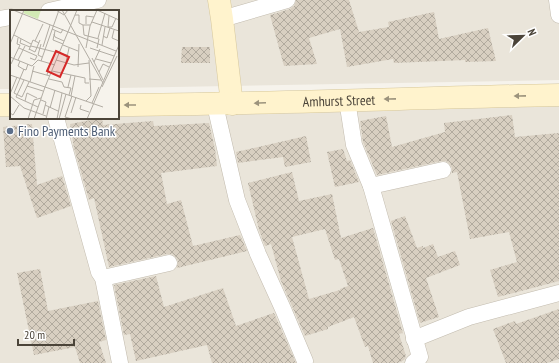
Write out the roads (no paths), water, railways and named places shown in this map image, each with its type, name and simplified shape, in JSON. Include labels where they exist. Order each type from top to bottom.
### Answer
[{"type":"main road","points":[[221,9],[224,104]]},
{"type":"main road","name":"Amhurst Street","points":[[119,105],[224,104],[559,95]]},
{"type":"street","points":[[53,10],[98,0]]},
{"type":"street","points":[[221,9],[287,0]]},
{"type":"street","points":[[557,0],[559,15]]},
{"type":"street","points":[[0,19],[10,17]]},
{"type":"street","points":[[347,100],[354,145],[371,186],[420,357],[413,363]]},
{"type":"street","points":[[224,104],[237,200],[258,254],[305,361]]},
{"type":"street","points":[[56,119],[99,272],[103,278],[120,363]]},
{"type":"street","points":[[371,186],[443,170]]},
{"type":"street","points":[[103,278],[169,263]]},
{"type":"street","points":[[414,339],[469,317],[559,293]]},
{"type":"place","name":"Fino Payments Bank","points":[[10,131]]}]
